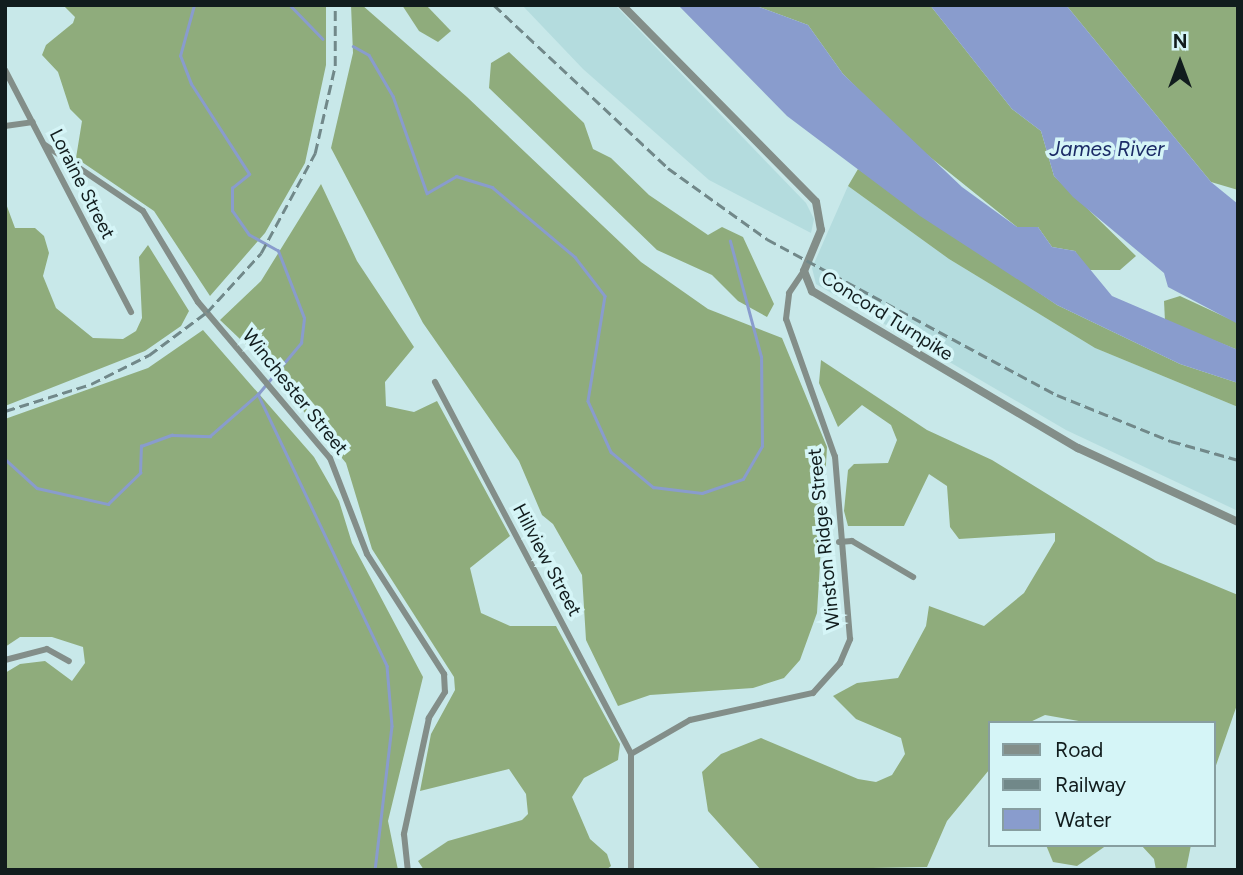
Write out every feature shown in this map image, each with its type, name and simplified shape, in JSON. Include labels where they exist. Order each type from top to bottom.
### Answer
[{"type":"street","name":"Concord Turnpike","points":[[622,5],[816,202],[821,230],[804,271],[807,286],[825,300],[1041,428],[1238,522]]},
{"type":"street","name":"Loraine Street","points":[[5,70],[131,312]]},
{"type":"street","points":[[5,126],[33,122]]},
{"type":"street","name":"Winchester Street","points":[[45,145],[143,211],[198,302],[272,384],[339,471],[367,554],[444,674],[445,692],[429,718],[404,834],[408,870]]},
{"type":"street","name":"Winston Ridge Street","points":[[631,754],[690,720],[799,699],[825,682],[840,663],[852,628],[839,542],[835,457],[786,319],[789,293],[804,271]]},
{"type":"street","name":"Hillview Street","points":[[435,382],[631,754]]},
{"type":"street","points":[[839,542],[852,541],[913,577]]},
{"type":"street","points":[[5,660],[34,649],[59,652],[69,661]]},
{"type":"street","points":[[631,754],[631,870]]},
{"type":"shaded area","points":[[522,5],[615,5],[806,203],[814,219],[811,233],[709,180],[583,69]]},
{"type":"shaded area","points":[[848,186],[949,259],[1095,348],[1238,407],[1238,511],[1066,430],[816,284],[812,268]]},
{"type":"green space","points":[[63,5],[326,5],[326,65],[305,163],[265,233],[210,296],[154,211],[76,158],[82,121],[70,109],[58,72],[42,55],[46,45],[73,23],[75,17]]},
{"type":"green space","points":[[351,5],[362,5],[467,97],[641,262],[708,309],[782,338],[827,447],[817,613],[800,660],[784,678],[753,688],[650,695],[618,706],[586,640],[582,575],[553,524],[542,515],[519,461],[423,323],[331,148],[353,53]]},
{"type":"green space","points":[[402,5],[426,5],[451,31],[438,42],[419,31]]},
{"type":"green space","points":[[754,5],[930,5],[1012,109],[1041,131],[1054,176],[1136,256],[1120,270],[1087,270],[1075,251],[1052,247],[1038,227],[1017,227],[915,145],[843,74],[808,25]]},
{"type":"green space","points":[[1066,5],[1238,5],[1238,190],[1211,182]]},
{"type":"green space","points":[[509,52],[584,123],[593,149],[611,158],[649,195],[708,235],[722,227],[743,237],[774,304],[767,317],[738,301],[712,275],[657,250],[489,88],[491,63]]},
{"type":"green space","points":[[858,169],[1057,305],[1180,364],[1238,383],[1238,407],[1095,348],[949,259],[848,186]]},
{"type":"green space","points":[[321,184],[357,261],[414,347],[385,382],[386,406],[414,412],[437,401],[510,536],[470,568],[481,613],[510,626],[556,626],[620,744],[618,760],[584,778],[572,797],[590,839],[607,854],[611,866],[606,870],[424,870],[418,861],[448,841],[522,820],[528,814],[526,794],[509,769],[420,791],[431,734],[455,690],[454,677],[372,549],[346,463],[260,358],[220,320],[261,281]]},
{"type":"green space","points":[[5,201],[15,228],[35,228],[44,236],[49,253],[43,276],[56,308],[93,338],[123,339],[136,331],[142,318],[139,257],[148,245],[189,311],[181,326],[145,351],[5,406]]},
{"type":"green space","points":[[1180,296],[1236,322],[1238,350],[1165,321],[1164,301]]},
{"type":"green space","points":[[203,330],[314,457],[339,501],[352,543],[423,677],[388,821],[398,870],[5,870],[5,673],[20,664],[45,661],[72,681],[85,663],[83,647],[52,637],[20,637],[5,647],[5,419],[148,368]]},
{"type":"green space","points":[[821,360],[927,430],[992,460],[1156,561],[1238,595],[1238,702],[1215,768],[1215,721],[1079,721],[1045,715],[1032,721],[988,721],[988,771],[947,821],[927,867],[761,870],[708,811],[702,772],[721,754],[761,738],[858,779],[876,782],[892,775],[905,754],[901,738],[856,719],[833,696],[857,683],[898,678],[926,626],[929,606],[984,626],[1024,593],[1055,541],[1055,533],[959,539],[950,527],[947,486],[929,474],[904,526],[848,526],[844,511],[848,470],[854,464],[888,463],[897,440],[891,425],[862,405],[838,427],[819,383]]},
{"type":"green space","points":[[1047,847],[1104,847],[1077,866],[1053,862]]},
{"type":"green space","points":[[1143,847],[1191,847],[1186,870],[1156,870],[1154,859]]},
{"type":"water","points":[[678,5],[754,5],[808,25],[843,74],[962,187],[1017,227],[1038,227],[1052,247],[1075,251],[1112,296],[1238,350],[1238,383],[1180,364],[1057,305],[920,216],[787,116]]},
{"type":"water","name":"James River","points":[[930,5],[1066,5],[1211,182],[1238,204],[1238,324],[1168,287],[1164,273],[1073,197],[1054,176],[1041,131],[1012,109]]},
{"type":"waterway","points":[[5,459],[37,488],[108,504],[140,473],[141,446],[172,435],[210,436],[258,394],[301,343],[304,318],[278,251],[249,235],[232,211],[232,188],[249,174],[191,84],[180,56],[194,5]]},
{"type":"waterway","points":[[290,5],[323,39]]},
{"type":"waterway","points":[[353,46],[369,55],[393,96],[427,193],[456,176],[492,187],[575,257],[605,296],[588,401],[611,452],[653,487],[702,493],[743,479],[762,446],[761,357],[730,241]]},
{"type":"waterway","points":[[5,356],[5,368]]},
{"type":"waterway","points":[[258,394],[387,666],[392,726],[375,870]]},
{"type":"railway","points":[[5,411],[91,384],[149,355],[207,312],[261,253],[315,153],[335,66],[335,5]]},
{"type":"railway","points":[[494,5],[668,168],[767,239],[1057,395],[1171,441],[1238,460]]}]
